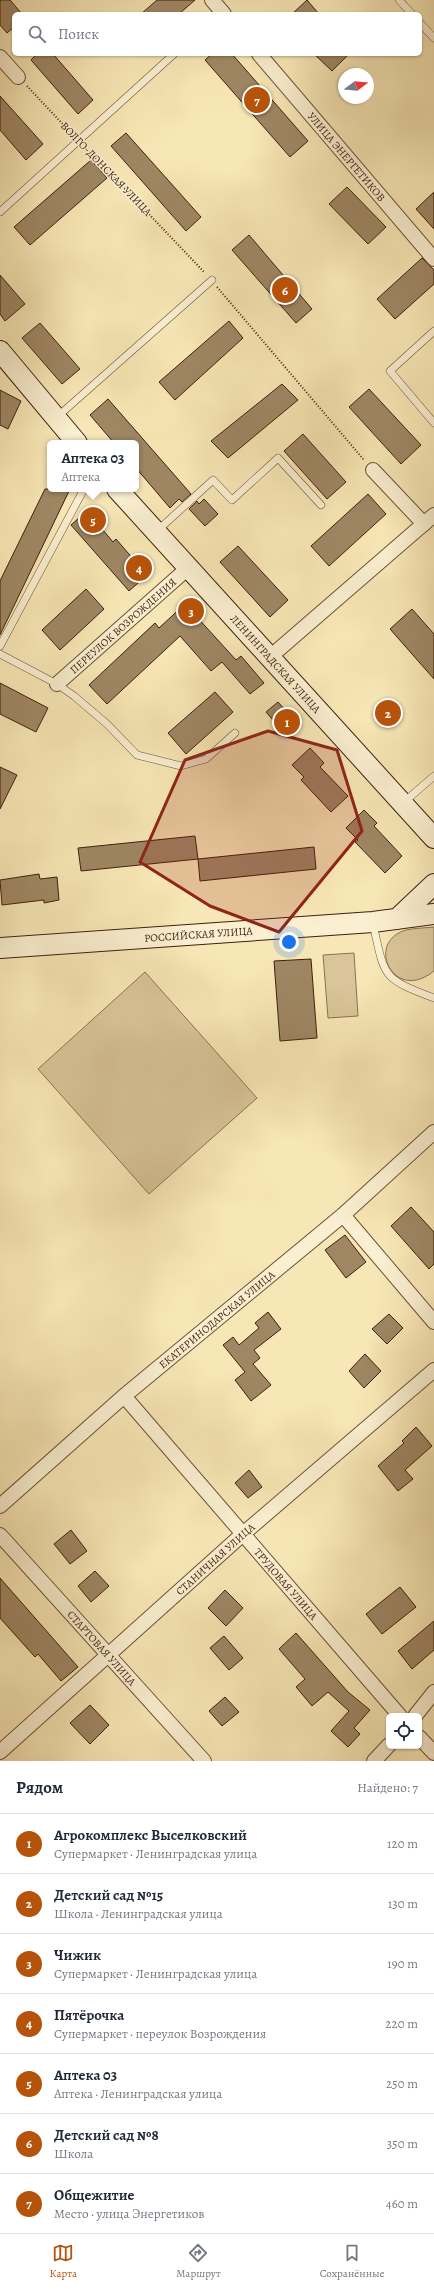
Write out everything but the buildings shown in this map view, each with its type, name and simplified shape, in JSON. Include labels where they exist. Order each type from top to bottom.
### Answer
[{"type":"street","points":[[212,0],[220,12]]},
{"type":"street","name":"УЛИЦА ЭНЕРГЕТИКОВ","points":[[261,56],[434,259]]},
{"type":"street","points":[[0,57],[18,77]]},
{"type":"street","points":[[0,351],[74,440]]},
{"type":"street","points":[[270,658],[429,519],[373,470]]},
{"type":"street","name":"ЛЕНИНГРАДСКАЯ УЛИЦА","points":[[120,492],[434,838]]},
{"type":"street","name":"ПЕРЕУЛОК ВОЗРОЖДЕНИЯ","points":[[57,684],[188,568]]},
{"type":"street","points":[[397,919],[434,884]]},
{"type":"street","name":"РОССИЙСКАЯ УЛИЦА","points":[[0,948],[373,922],[434,914]]},
{"type":"street","name":"ЕКАТЕРИНОДАРСКАЯ УЛИЦА","points":[[0,1506],[124,1396],[343,1215],[434,1132]]},
{"type":"street","points":[[343,1215],[434,1322]]},
{"type":"street","name":"СТАНИЧНАЯ УЛИЦА","points":[[0,1752],[244,1533],[434,1370]]},
{"type":"street","name":"ТРУДОВАЯ УЛИЦА","points":[[124,1396],[244,1533],[397,1713]]},
{"type":"street","name":"СТАРТОВАЯ УЛИЦА","points":[[0,1535],[204,1761]]},
{"type":"street","points":[[417,1713],[434,1692]]},
{"type":"street","points":[[422,1740],[434,1753]]},
{"type":"street","points":[[374,1761],[386,1748]]},
{"type":"lane","points":[[399,0],[410,12]]},
{"type":"lane","points":[[422,24],[434,38]]},
{"type":"lane","points":[[0,212],[172,56]]},
{"type":"lane","points":[[55,418],[212,280]]},
{"type":"lane","points":[[434,331],[390,371],[434,422]]},
{"type":"lane","points":[[156,532],[213,480],[232,500],[278,458],[321,505]]},
{"type":"lane","points":[[0,646],[82,492]]},
{"type":"lane","points":[[0,654],[57,684],[107,724],[137,755],[181,766],[206,759],[235,733]]},
{"type":"lane","points":[[403,803],[434,776]]},
{"type":"lane","points":[[373,922],[382,962],[388,976],[403,986],[434,998]]},
{"type":"path","name":"ВОЛГО-ДОНСКАЯ УЛИЦА","points":[[18,77],[212,280],[373,470]]},
{"type":"highlighted area","points":[[268,731],[337,750],[362,831],[279,932],[210,906],[140,862],[185,760]]},
{"type":"shaded area","points":[[434,927],[434,971],[420,979],[407,980],[396,976],[389,967],[386,957],[387,946],[394,937],[406,930]]},
{"type":"shaded area","points":[[354,953],[358,1016],[328,1018],[323,955]]},
{"type":"shaded area","points":[[145,972],[257,1098],[149,1194],[38,1069]]},
{"type":"place","name":"Общежитие","points":[[257,100]]},
{"type":"place","name":"Детский сад №8","points":[[285,290]]},
{"type":"place","name":"Аптека 03","points":[[93,520]]},
{"type":"place","name":"Пятёрочка","points":[[139,568]]},
{"type":"place","name":"Чижик","points":[[191,611]]},
{"type":"place","name":"Детский сад №15","points":[[388,713]]},
{"type":"place","name":"Агрокомплекс Выселковский","points":[[287,722]]}]
